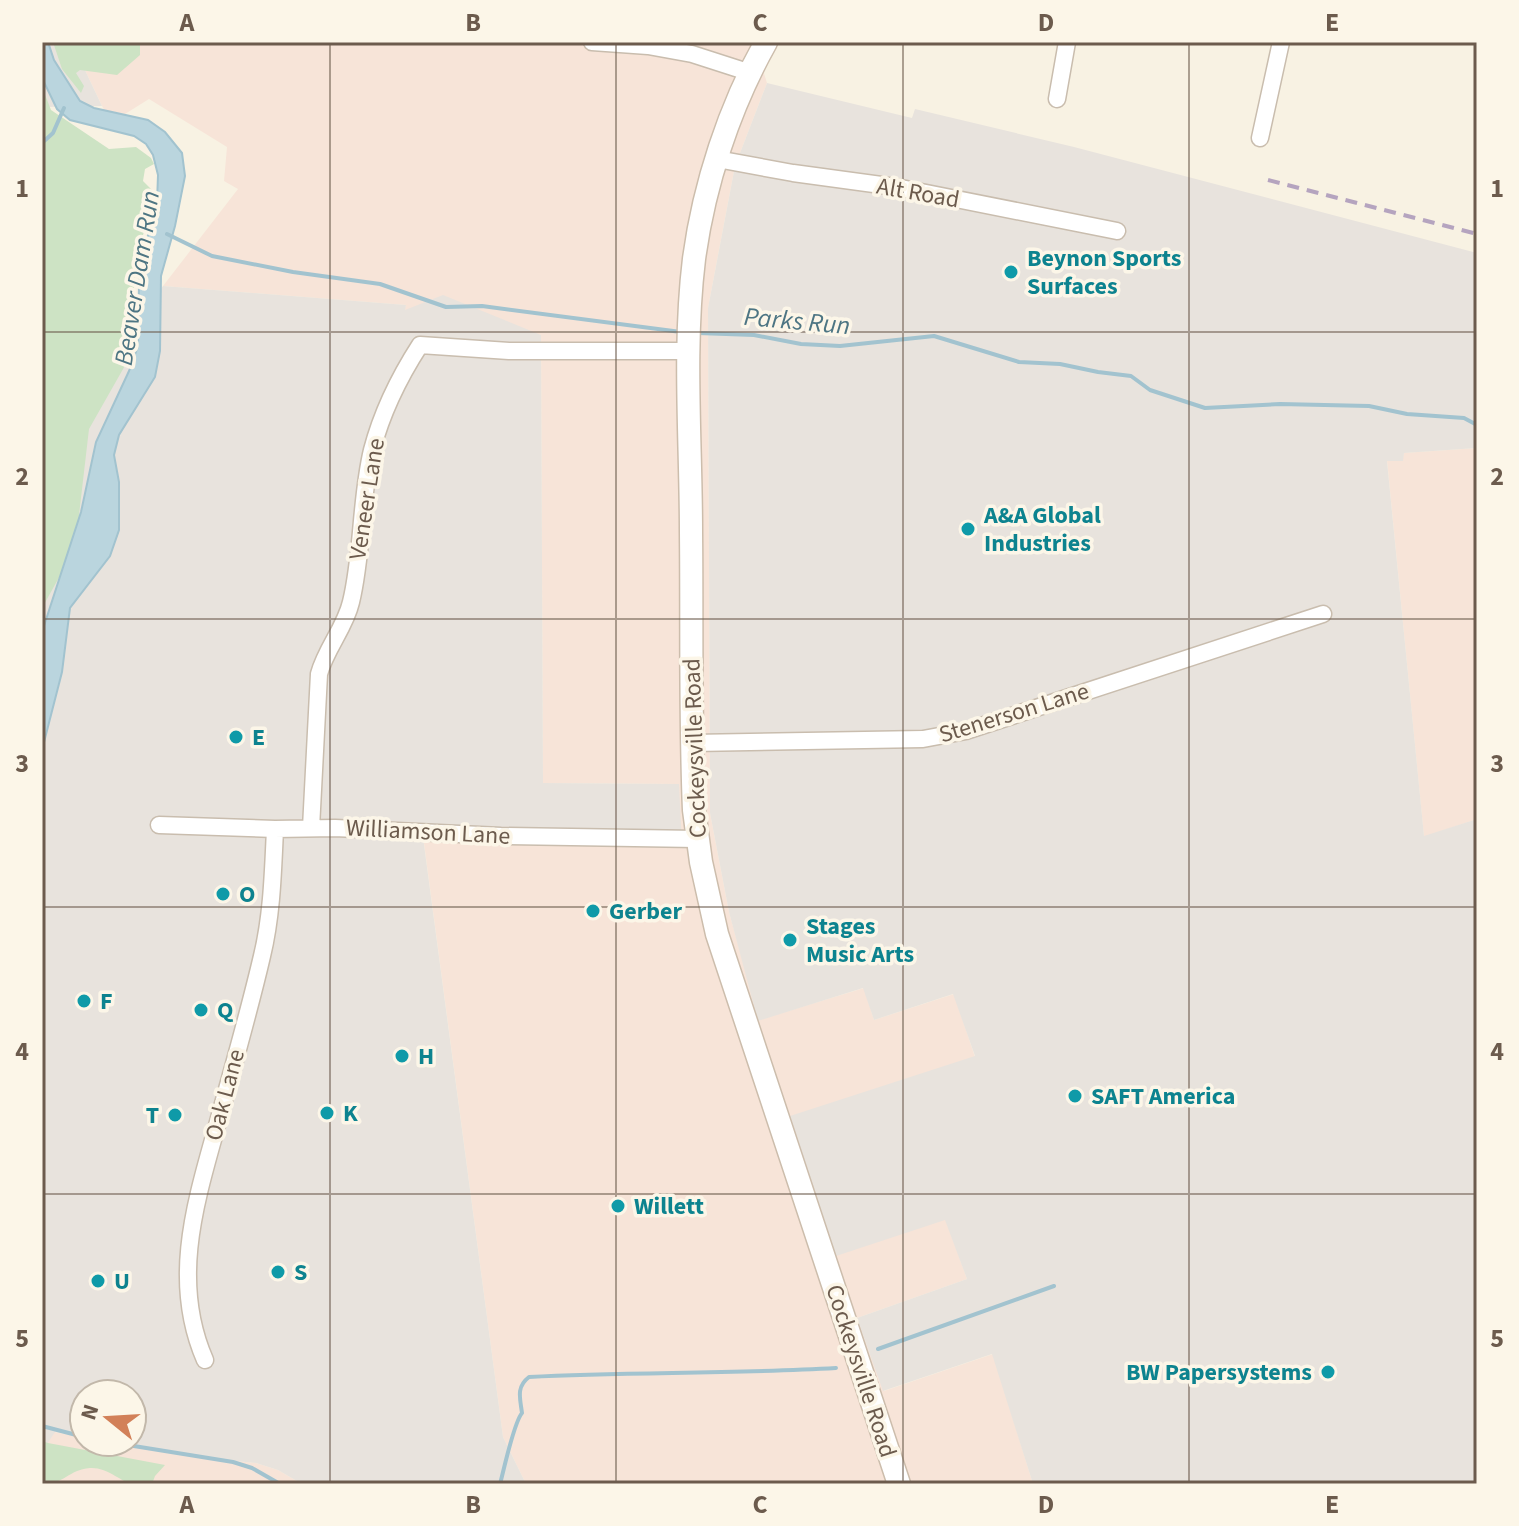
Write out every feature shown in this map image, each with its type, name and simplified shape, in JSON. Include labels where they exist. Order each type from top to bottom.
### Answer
[{"type":"street","points":[[592,42],[648,46],[692,54],[751,73]]},
{"type":"street","name":"Cockeysville Road","points":[[766,42],[717,159],[705,199],[696,250],[690,338],[693,743],[697,839],[717,934],[739,1009],[899,1484]]},
{"type":"street","points":[[1057,99],[1067,42]]},
{"type":"street","points":[[1260,138],[1281,42]]},
{"type":"street","name":"Alt Road","points":[[717,159],[896,187],[1117,231]]},
{"type":"street","name":"Veneer Lane","points":[[311,828],[319,674],[323,658],[351,602],[371,453],[381,417],[399,378],[420,345],[509,351],[690,338]]},
{"type":"street","name":"Stenerson Lane","points":[[693,743],[923,739],[966,731],[1323,614]]},
{"type":"street","name":"Williamson Lane","points":[[159,825],[697,839]]},
{"type":"street","name":"Oak Lane","points":[[205,1360],[189,1313],[192,1218],[264,952],[275,829]]},
{"type":"shaded area","points":[[42,42],[90,42],[84,68],[102,106],[42,107]]},
{"type":"shaded area","points":[[90,42],[754,42],[767,83],[735,166],[708,308],[710,813],[729,912],[759,1020],[864,988],[874,1020],[954,994],[975,1057],[790,1117],[946,1220],[967,1279],[857,1318],[884,1391],[993,1354],[1033,1484],[526,1484],[503,1437],[423,836],[678,784],[543,783],[541,335],[404,310],[406,305],[163,286],[238,189],[224,181],[227,147],[149,99],[125,114],[104,110],[84,68]]},
{"type":"shaded area","points":[[767,83],[912,118],[915,109],[1074,147],[1477,253],[1477,448],[1404,453],[1403,461],[1387,461],[1424,836],[1477,819],[1477,1484],[1033,1484],[992,1354],[883,1391],[857,1318],[967,1279],[945,1220],[836,1256],[790,1116],[975,1056],[953,994],[874,1020],[863,988],[758,1021],[729,912],[710,813],[708,308],[735,166]]},
{"type":"shaded area","points":[[163,286],[406,305],[405,310],[443,295],[541,335],[543,783],[679,784],[682,845],[423,837],[503,1437],[526,1484],[302,1484],[278,1470],[256,1463],[148,1449],[148,1378],[68,1378],[68,1434],[55,1432],[47,1444],[42,1442],[42,442]]},
{"type":"shaded area","points":[[1477,448],[1477,819],[1424,837],[1387,460],[1402,461],[1404,453]]},
{"type":"shaded area","points":[[54,1432],[68,1434],[68,1458],[148,1458],[148,1449],[256,1463],[278,1470],[302,1484],[42,1484],[42,1442]]},
{"type":"green space","points":[[53,42],[140,42],[140,55],[117,75],[80,70],[76,73],[84,86],[81,93],[62,69]]},
{"type":"green space","points":[[42,87],[51,110],[109,149],[136,147],[151,158],[154,164],[145,169],[143,181],[155,193],[135,263],[131,355],[89,429],[79,515],[81,538],[42,608]]},
{"type":"green space","points":[[42,1441],[68,1447],[68,1458],[128,1458],[165,1465],[152,1484],[132,1484],[102,1470],[90,1468],[76,1471],[56,1482],[42,1484]]},
{"type":"water","name":"Beaver Dam Run","points":[[42,42],[48,42],[54,60],[80,101],[94,108],[148,120],[165,132],[182,153],[185,176],[161,276],[160,351],[155,377],[119,435],[114,455],[119,482],[119,530],[110,556],[70,608],[62,672],[42,750],[42,632],[81,512],[96,442],[138,346],[139,283],[157,203],[158,175],[153,155],[146,144],[134,136],[70,120],[57,109],[42,78]]},
{"type":"waterway","points":[[42,143],[53,133],[64,108]]},
{"type":"waterway","name":"Parks Run","points":[[167,234],[212,256],[293,272],[380,284],[446,307],[482,306],[681,332]]},
{"type":"waterway","name":"Parks Run","points":[[698,333],[754,335],[801,344],[840,346],[934,336],[1019,362],[1060,364],[1131,376],[1150,390],[1205,408],[1280,404],[1369,406],[1407,414],[1464,418],[1477,425]]},
{"type":"waterway","points":[[878,1349],[1054,1286]]},
{"type":"waterway","points":[[500,1484],[522,1413],[521,1389],[529,1377],[836,1368]]},
{"type":"waterway","name":"Beaver Dam Run","points":[[42,1426],[68,1433]]},
{"type":"waterway","name":"Beaver Dam Run","points":[[148,1448],[233,1462],[252,1468],[280,1484]]},
{"type":"railway","points":[[1268,180],[1477,234]]},
{"type":"place","name":"Beynon Sports Surfaces","points":[[1011,272]]},
{"type":"place","name":"A&A Global Industries","points":[[968,529]]},
{"type":"place","name":"E","points":[[236,737]]},
{"type":"place","name":"O","points":[[223,894]]},
{"type":"place","name":"Gerber","points":[[593,911]]},
{"type":"place","name":"Stages Music Arts","points":[[790,940]]},
{"type":"place","name":"F","points":[[84,1001]]},
{"type":"place","name":"Q","points":[[201,1010]]},
{"type":"place","name":"H","points":[[402,1056]]},
{"type":"place","name":"SAFT America","points":[[1075,1096]]},
{"type":"place","name":"K","points":[[327,1113]]},
{"type":"place","name":"T","points":[[175,1115]]},
{"type":"place","name":"Willett","points":[[618,1206]]},
{"type":"place","name":"S","points":[[278,1272]]},
{"type":"place","name":"U","points":[[98,1281]]},
{"type":"place","name":"BW Papersystems","points":[[1328,1372]]}]
